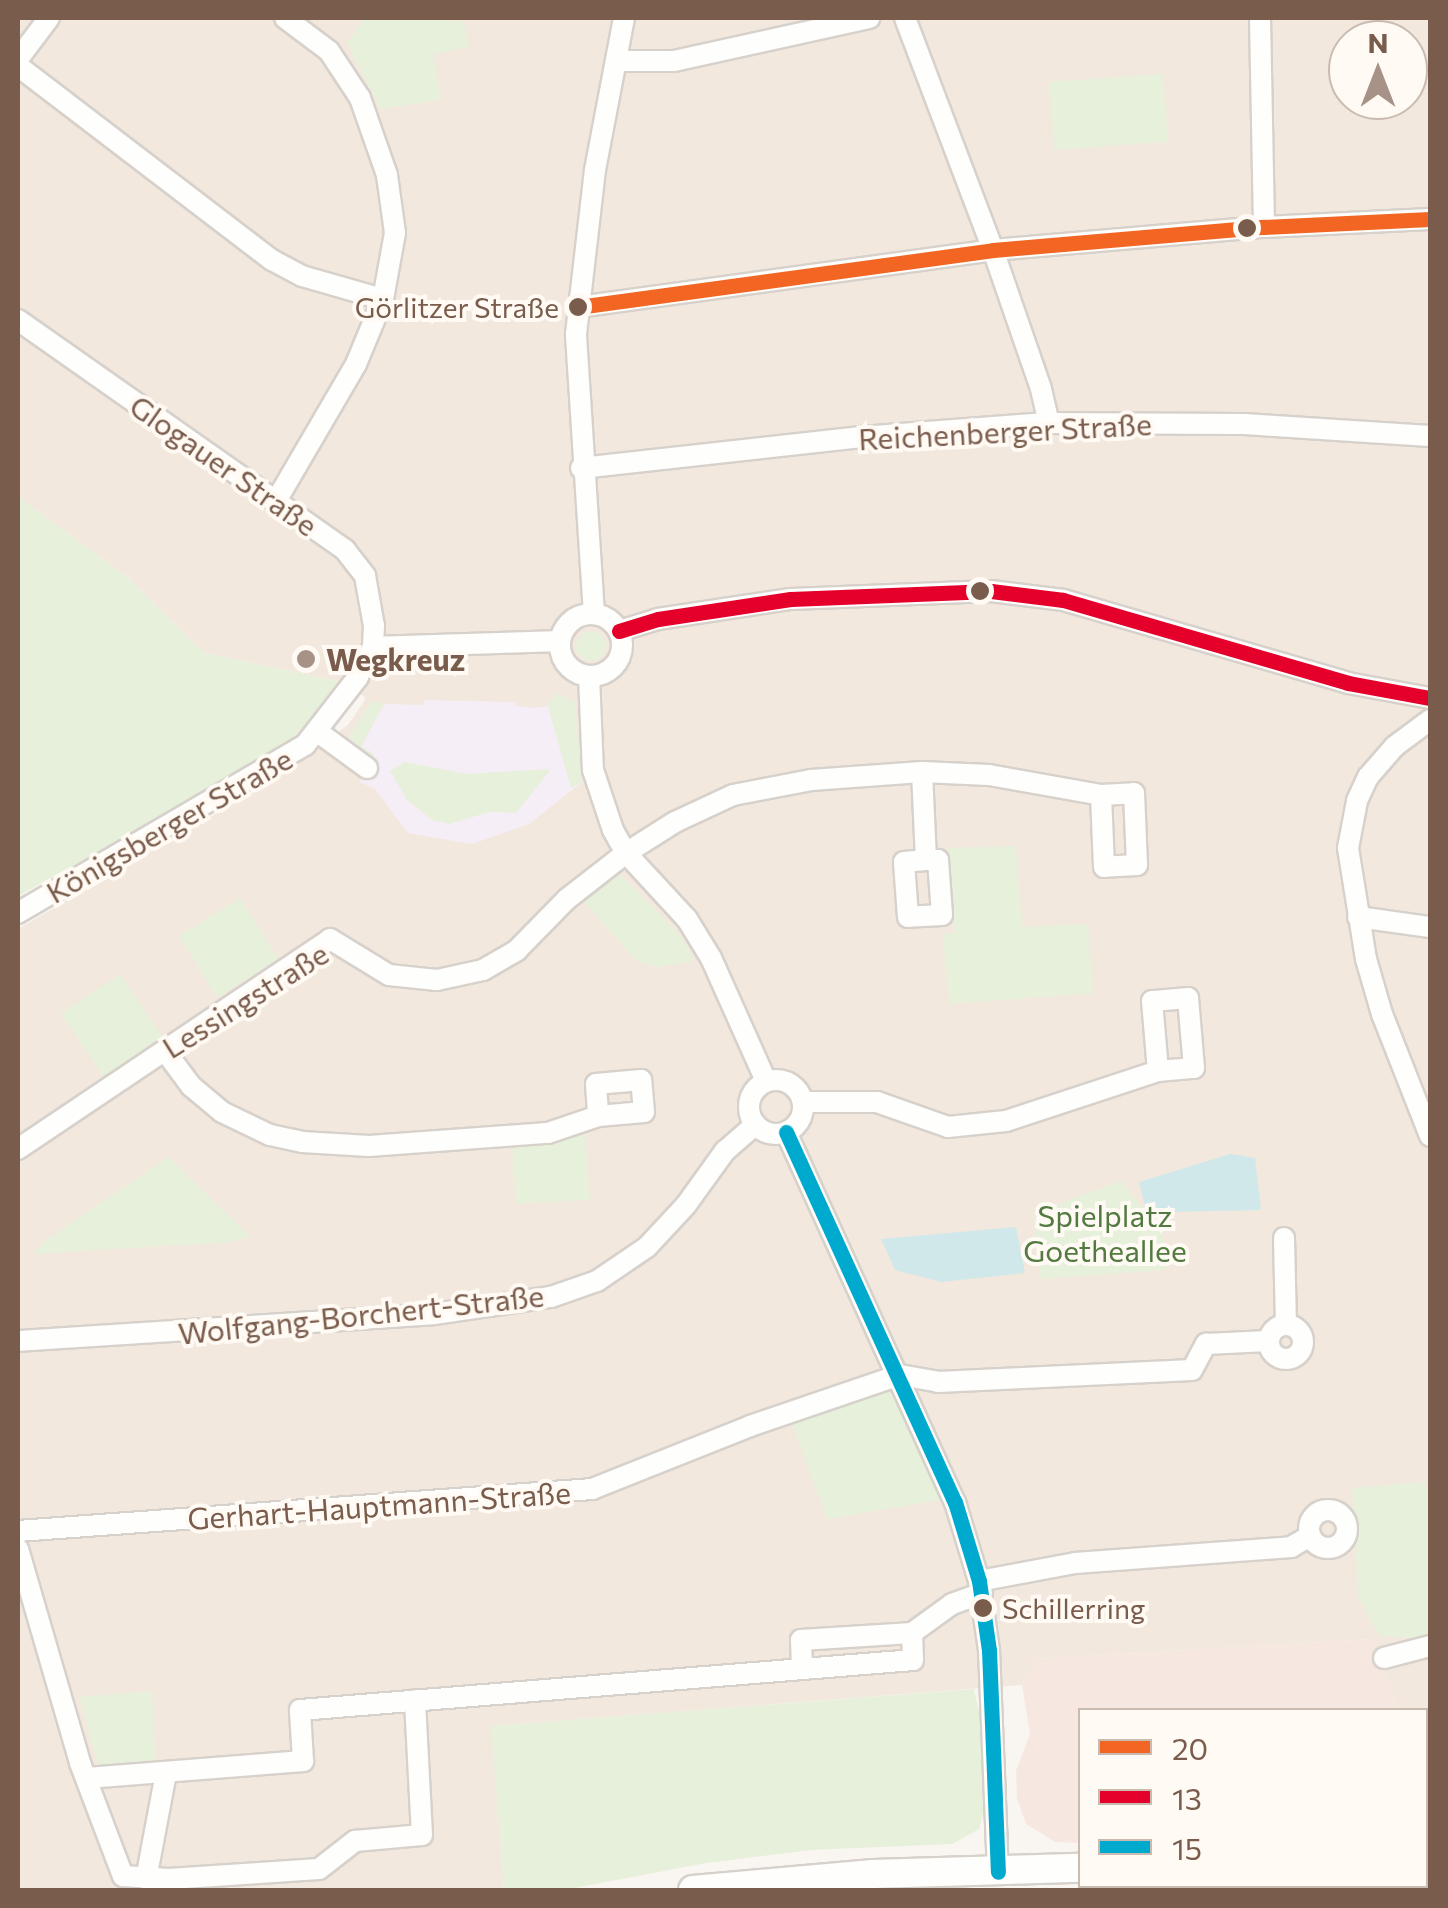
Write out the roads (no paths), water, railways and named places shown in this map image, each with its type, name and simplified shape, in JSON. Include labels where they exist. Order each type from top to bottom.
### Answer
[{"type":"street","points":[[49,18],[18,63],[272,260],[302,276],[383,299]]},
{"type":"street","points":[[276,501],[356,364],[383,299],[395,234],[393,204],[377,135],[360,98],[329,51],[286,18]]},
{"type":"street","points":[[594,614],[581,468],[578,307],[595,170],[624,18]]},
{"type":"street","points":[[616,61],[674,61],[869,18]]},
{"type":"street","points":[[906,18],[993,250],[1048,424]]},
{"type":"street","points":[[1260,18],[1264,227]]},
{"type":"street","points":[[578,307],[993,250],[1264,227],[1430,219]]},
{"type":"street","name":"Glogauer Straße","points":[[18,320],[345,550],[360,567],[369,586],[374,647]]},
{"type":"street","name":"Reichenberger Straße","points":[[581,468],[861,437],[1048,424],[1244,424],[1430,436]]},
{"type":"street","points":[[619,631],[658,619],[791,599],[991,591],[1079,604],[1348,684],[1430,698]]},
{"type":"street","points":[[594,614],[607,618],[619,631],[622,647],[618,660],[603,674],[590,676],[566,662],[560,642],[575,618],[594,614]]},
{"type":"street","points":[[374,647],[560,642]]},
{"type":"street","name":"Königsberger Straße","points":[[18,914],[274,767],[318,732],[355,683],[374,647]]},
{"type":"street","points":[[590,676],[592,770],[613,830],[626,854],[687,919],[711,958],[766,1081]]},
{"type":"street","points":[[1430,720],[1384,757],[1357,801],[1348,848],[1358,917],[1382,1014],[1430,1133]]},
{"type":"street","name":"Königsberger Straße","points":[[318,732],[367,768]]},
{"type":"street","points":[[626,854],[697,810],[753,789],[829,778],[922,772],[1012,778],[1101,795]]},
{"type":"street","points":[[922,772],[926,860]]},
{"type":"street","name":"Lessingstraße","points":[[18,1149],[330,939],[389,975],[437,980],[483,970],[518,950],[568,898],[626,854]]},
{"type":"street","points":[[1358,917],[1430,928]]},
{"type":"street","points":[[164,1052],[191,1086],[222,1112],[270,1134],[302,1142],[369,1146],[548,1133],[598,1116]]},
{"type":"street","points":[[803,1102],[877,1102],[926,1121],[974,1128],[1049,1109],[1158,1071]]},
{"type":"street","points":[[766,1081],[792,1085],[803,1102],[799,1122],[786,1132],[771,1134],[756,1125],[749,1101],[766,1081]]},
{"type":"street","name":"Wolfgang-Borchert-Straße","points":[[18,1341],[434,1314],[550,1298],[597,1281],[647,1247],[686,1205],[725,1152],[756,1125]]},
{"type":"street","points":[[786,1132],[955,1502],[980,1587],[989,1650],[998,1872]]},
{"type":"street","points":[[1284,1238],[1286,1324]]},
{"type":"street","points":[[1286,1324],[1302,1334],[1299,1353],[1282,1358],[1272,1352],[1268,1342],[1276,1327],[1286,1324]]},
{"type":"street","points":[[900,1375],[938,1382],[1192,1370],[1206,1344],[1268,1342]]},
{"type":"street","name":"Gerhart-Hauptmann-Straße","points":[[18,1531],[592,1489],[750,1426],[900,1375]]},
{"type":"street","points":[[802,1669],[800,1640],[912,1633],[980,1587],[1075,1564],[1291,1547],[1310,1536]]},
{"type":"street","points":[[18,1549],[119,1872],[146,1879],[319,1869],[355,1840],[422,1835],[415,1700]]},
{"type":"street","points":[[87,1778],[303,1761],[300,1710],[913,1660],[912,1633]]},
{"type":"street","points":[[1384,1658],[1430,1646]]},
{"type":"street","points":[[146,1879],[166,1773]]},
{"type":"street","points":[[693,1890],[856,1875],[1078,1868]]},
{"type":"water","points":[[1230,1154],[1255,1158],[1261,1210],[1171,1212],[1145,1207],[1139,1182]]},
{"type":"water","points":[[1016,1227],[1025,1273],[941,1282],[895,1270],[881,1239]]},
{"type":"place","name":"Görlitzer Straße","points":[[578,307]]},
{"type":"place","name":"Wegkreuz","points":[[306,659]]},
{"type":"place","name":"Schillerring","points":[[983,1608]]},
{"type":"park label","name":"Spielplatz Goetheallee","points":[[1105,1232]]}]
